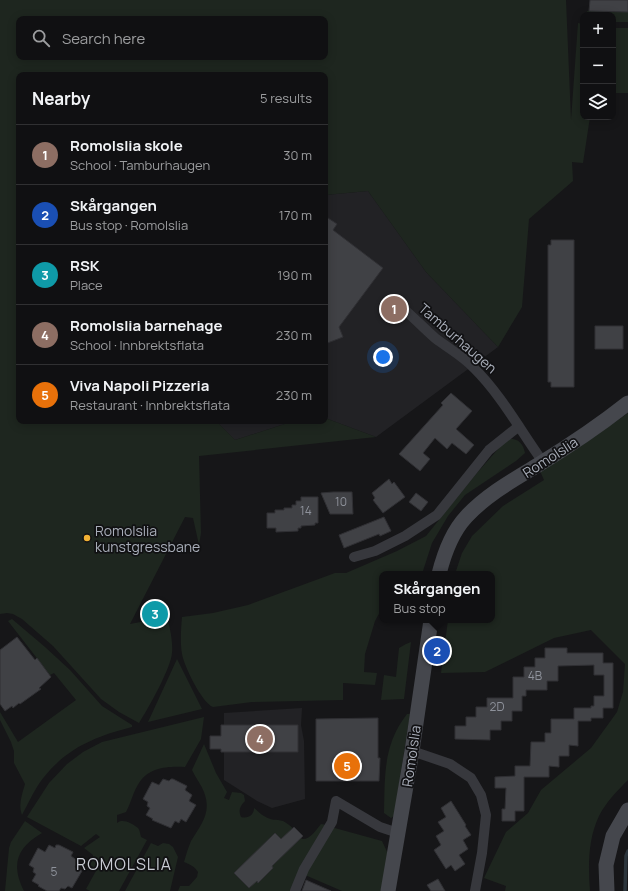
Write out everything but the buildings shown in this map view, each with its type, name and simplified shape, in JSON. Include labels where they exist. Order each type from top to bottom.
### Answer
[{"type":"street","name":"Tamburhaugen","points":[[406,310],[434,337],[473,366],[489,383],[513,415],[543,462]]},
{"type":"street","name":"Romolslia","points":[[440,571],[454,534],[466,517],[480,504],[507,484],[604,423],[628,403]]},
{"type":"street","points":[[354,557],[375,551],[405,536],[437,515],[490,450],[519,426]]},
{"type":"street","name":"Romolslia","points":[[388,891],[412,751],[431,623]]},
{"type":"street","points":[[412,751],[450,764],[471,778],[480,795],[486,815],[476,891]]},
{"type":"street","points":[[294,891],[304,869],[332,822],[336,801],[380,827],[398,833]]},
{"type":"street","points":[[607,891],[606,865],[613,836],[628,810]]},
{"type":"shaded area","points":[[0,0],[566,0],[571,120],[578,23],[580,23],[580,120],[590,120],[583,163],[572,162],[573,181],[529,219],[522,307],[498,347],[426,272],[368,191],[328,195],[328,72],[16,72],[16,424],[219,424],[235,440],[285,424],[328,424],[328,419],[376,437],[199,456],[201,533],[199,545],[193,518],[185,517],[130,624],[167,617],[172,639],[172,653],[168,668],[139,723],[119,712],[101,699],[53,646],[22,619],[13,614],[0,614]]},
{"type":"shaded area","points":[[628,10],[628,22],[616,22],[616,12],[587,11]]},
{"type":"shaded area","points":[[616,28],[628,28],[628,93],[616,93]]},
{"type":"shaded area","points":[[368,191],[426,272],[498,347],[376,437],[328,419],[328,195]]},
{"type":"shaded area","points":[[628,413],[628,780],[605,806],[595,825],[590,853],[590,891],[505,891],[506,886],[484,878],[506,832],[528,813],[541,790],[591,748],[617,712],[623,692],[625,664],[591,630],[554,638],[485,672],[441,673],[448,623],[495,623],[495,571],[456,571],[462,553],[472,536],[503,506],[544,480],[540,471],[578,448]]},
{"type":"shaded area","points":[[219,424],[285,424],[235,440]]},
{"type":"shaded area","points":[[507,439],[517,440],[523,446],[525,453],[516,461],[465,495],[448,516],[432,543],[423,571],[379,571],[379,614],[375,621],[365,654],[364,672],[377,673],[375,685],[343,683],[343,700],[252,702],[213,707],[204,699],[194,684],[183,660],[181,645],[182,617],[213,613],[248,605],[335,573],[346,573],[397,551],[426,536],[476,474]]},
{"type":"shaded area","points":[[12,619],[70,670],[102,706],[132,725],[132,727],[107,734],[84,744],[63,758],[41,781],[22,815],[20,803],[25,784],[14,763],[14,751],[0,720],[0,712],[18,742],[76,700],[54,673],[50,675],[8,621]]},
{"type":"shaded area","points":[[411,642],[404,699],[381,700],[384,675],[396,677],[399,648]]},
{"type":"shaded area","points":[[177,659],[202,709],[148,722]]},
{"type":"shaded area","points":[[302,708],[301,725],[304,741],[305,799],[272,808],[257,801],[224,780],[224,713]]},
{"type":"shaded area","points":[[407,714],[410,714],[394,816],[391,818],[384,813],[385,773],[389,749],[393,737]]},
{"type":"shaded area","points":[[204,717],[201,739],[185,767],[166,767],[148,774],[137,786],[126,812],[117,815],[117,823],[124,821],[133,824],[139,829],[141,837],[147,840],[119,891],[90,891],[86,889],[97,869],[90,865],[93,855],[84,848],[100,837],[96,834],[81,846],[27,817],[49,783],[67,764],[83,752],[102,742]]},
{"type":"shaded area","points":[[204,744],[216,773],[227,792],[224,798],[229,800],[232,792],[241,793],[244,795],[245,801],[240,810],[241,817],[250,816],[253,813],[254,808],[267,818],[285,822],[291,826],[302,839],[308,838],[321,824],[327,825],[291,891],[178,891],[180,886],[189,886],[197,877],[198,872],[195,868],[184,862],[191,841],[202,824],[206,812],[207,806],[204,792],[192,770]]},
{"type":"shaded area","points":[[25,821],[42,833],[26,845],[18,858],[18,873],[24,891],[5,891],[9,848],[11,842]]},
{"type":"shaded area","points":[[331,827],[382,841],[389,856],[383,891],[342,891],[305,875]]},
{"type":"shaded area","points":[[151,843],[158,846],[163,843],[169,844],[173,847],[178,857],[170,891],[125,891]]},
{"type":"waterway","points":[[625,891],[626,856],[628,851]]},
{"type":"place","name":"Romolslia skole","points":[[394,309]]},
{"type":"place","name":"Romolslia kunstgressbane","points":[[87,538]]},
{"type":"place","name":"RSK","points":[[155,614]]},
{"type":"place","name":"Skårgangen","points":[[437,651]]},
{"type":"place","name":"Romolslia barnehage","points":[[260,739]]},
{"type":"place","name":"Viva Napoli Pizzeria","points":[[347,766]]},
{"type":"district","name":"ROMOLSLIA","points":[[124,864]]}]
